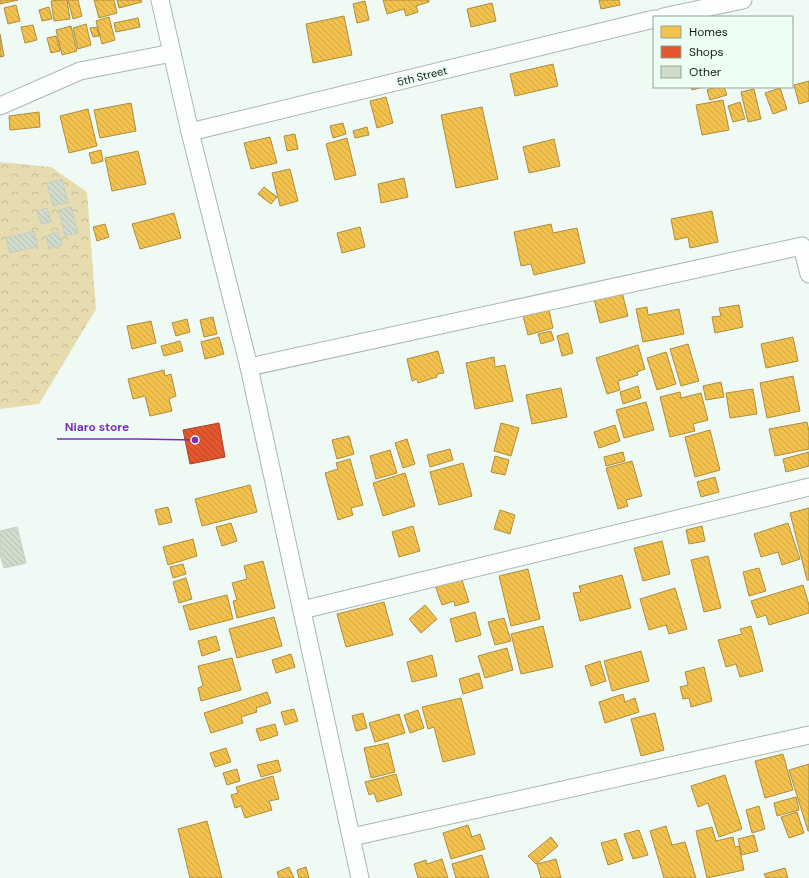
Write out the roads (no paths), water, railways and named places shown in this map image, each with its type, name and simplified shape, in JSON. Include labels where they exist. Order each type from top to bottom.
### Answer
[{"type":"street","points":[[160,0],[190,132],[249,367],[360,878]]},
{"type":"street","points":[[669,16],[743,0]]},
{"type":"street","name":"5th Street","points":[[190,132],[653,19]]},
{"type":"street","points":[[0,106],[80,71],[172,53]]},
{"type":"street","points":[[249,367],[802,246],[809,274]]},
{"type":"street","points":[[302,610],[809,487]]},
{"type":"street","points":[[352,837],[809,735]]},
{"type":"place","name":"Niaro store","points":[[195,440]]}]
